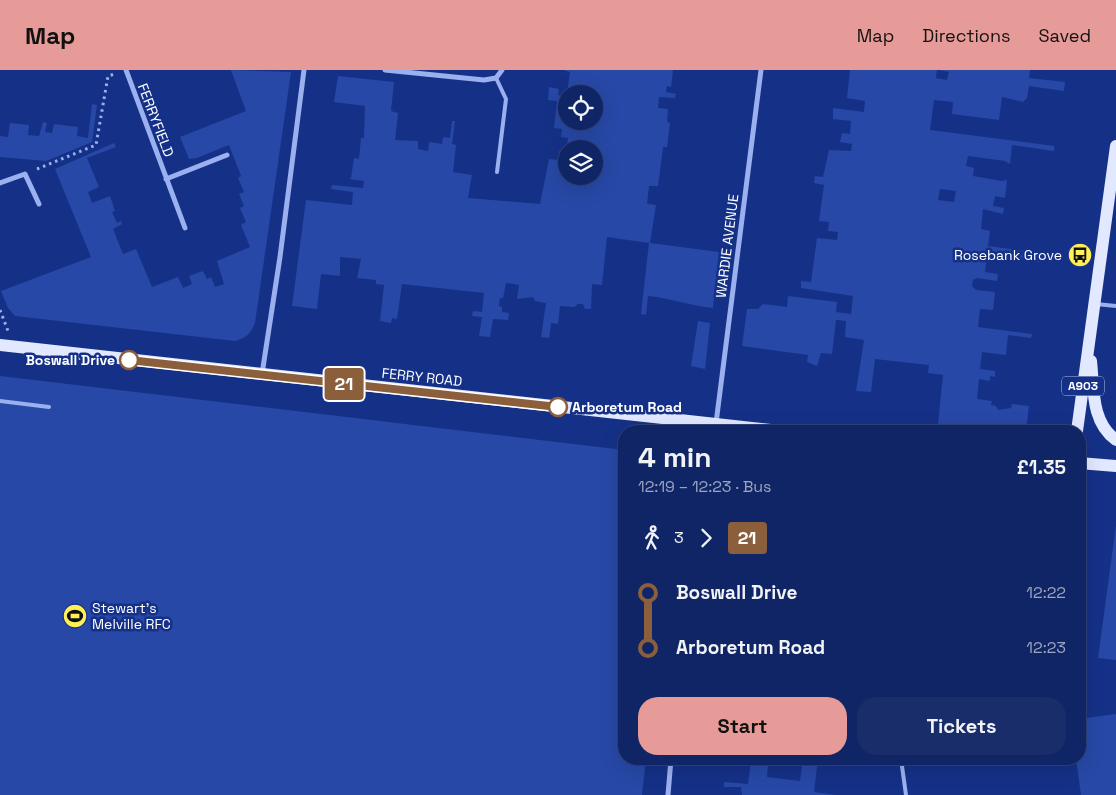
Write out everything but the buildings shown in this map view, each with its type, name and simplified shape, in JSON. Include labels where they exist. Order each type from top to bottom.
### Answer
[{"type":"main road","name":"A903","points":[[1078,425],[1116,146]]},
{"type":"main road","points":[[1089,341],[1097,415],[1106,433],[1116,440]]},
{"type":"main road","name":"FERRY ROAD","points":[[0,345],[689,425]]},
{"type":"main road","points":[[1086,464],[1116,466]]},
{"type":"street","points":[[262,375],[280,257],[304,70]]},
{"type":"street","points":[[385,70],[474,80],[496,78],[502,70]]},
{"type":"street","name":"WARDIE AVENUE","points":[[715,425],[761,70]]},
{"type":"street","name":"FERRYFIELD","points":[[126,71],[185,228]]},
{"type":"street","name":"FERRYFIELD","points":[[166,179],[227,155]]},
{"type":"street","points":[[0,183],[25,174],[38,204]]},
{"type":"street","points":[[668,795],[670,765]]},
{"type":"lane","points":[[496,78],[506,99],[497,172]]},
{"type":"lane","points":[[1094,304],[1116,306]]},
{"type":"lane","points":[[0,401],[48,407]]},
{"type":"lane","points":[[902,765],[906,795]]},
{"type":"path","points":[[25,174],[96,145],[108,76],[126,71]]},
{"type":"shaded area","points":[[231,70],[291,72],[255,323],[246,337],[235,341],[15,316],[8,308],[1,291],[91,257],[55,169],[114,143],[116,147],[87,158],[99,187],[88,192],[92,203],[110,196],[115,211],[112,212],[117,223],[121,221],[122,224],[113,229],[123,254],[136,249],[152,287],[178,277],[183,288],[192,284],[189,276],[203,271],[207,279],[211,277],[215,287],[224,284],[217,261],[250,247],[241,225],[246,222],[240,208],[244,206],[239,194],[244,192],[238,178],[241,176],[229,145],[197,158],[189,159],[180,137],[246,111]]},
{"type":"shaded area","points":[[563,70],[673,70],[671,87],[667,86],[666,92],[676,94],[675,98],[659,97],[658,108],[668,109],[667,122],[670,123],[667,147],[663,147],[658,186],[649,186],[647,204],[656,205],[650,243],[719,252],[713,308],[648,296],[646,315],[641,314],[649,243],[607,237],[602,285],[592,284],[591,309],[585,309],[583,304],[578,304],[574,307],[560,306],[558,324],[551,323],[549,338],[541,337],[546,303],[535,301],[533,297],[517,299],[519,285],[506,283],[499,306],[502,307],[502,312],[509,313],[508,320],[493,319],[490,337],[479,336],[482,317],[472,316],[473,311],[482,312],[484,293],[402,284],[397,319],[392,318],[391,323],[380,321],[384,285],[376,284],[376,280],[357,278],[361,259],[340,257],[340,276],[321,274],[317,309],[292,306],[306,200],[352,205],[353,192],[331,189],[332,185],[363,188],[364,181],[349,179],[351,178],[354,158],[359,159],[361,138],[364,138],[365,106],[334,102],[338,76],[394,82],[391,111],[398,113],[395,140],[418,141],[418,149],[428,151],[429,142],[442,144],[443,137],[450,138],[452,121],[455,121],[452,144],[456,145],[453,172],[472,175],[468,198],[540,204],[549,159],[558,160],[558,185],[603,185],[603,140],[568,140],[568,138],[561,137],[562,130],[603,130],[603,85],[568,85],[570,72]]},
{"type":"shaded area","points":[[850,70],[937,70],[936,78],[947,80],[949,72],[938,70],[1030,70],[1029,78],[1065,82],[1064,91],[1029,86],[1027,98],[1023,102],[1002,97],[999,120],[952,114],[953,102],[934,100],[930,130],[1054,146],[1054,151],[1012,145],[1010,164],[1005,161],[968,156],[966,166],[974,168],[973,176],[1002,181],[1007,180],[1005,198],[995,196],[993,206],[1004,208],[1003,214],[983,209],[981,229],[990,231],[988,246],[1041,253],[1040,262],[987,256],[985,272],[998,274],[997,281],[977,278],[973,280],[972,286],[976,290],[995,292],[993,310],[980,309],[978,327],[1032,334],[1031,338],[1008,335],[1006,355],[982,352],[980,369],[995,371],[995,377],[990,376],[990,381],[979,379],[977,399],[992,401],[991,405],[996,406],[998,410],[1011,408],[1012,404],[1029,406],[1027,425],[938,424],[943,375],[928,373],[929,365],[875,359],[871,392],[856,391],[864,340],[845,337],[846,321],[836,320],[832,354],[821,353],[817,366],[807,362],[808,355],[742,346],[747,309],[758,309],[763,304],[787,307],[788,296],[837,302],[836,312],[851,314],[853,296],[801,288],[801,281],[811,282],[817,238],[837,240],[838,232],[828,231],[829,222],[819,221],[824,185],[814,183],[815,176],[823,177],[829,150],[851,151],[852,144],[840,142],[842,133],[850,134],[851,121],[833,119],[833,108],[864,112],[865,101],[847,98]],"holes":[[[940,189],[956,191],[954,202],[938,200]]]},
{"type":"shaded area","points":[[549,87],[558,89],[558,128],[554,128],[557,101],[548,100]]},
{"type":"shaded area","points":[[92,104],[97,105],[92,142],[46,161],[0,157],[0,136],[8,137],[10,123],[29,125],[28,135],[39,136],[43,122],[47,123],[45,132],[52,133],[54,124],[78,127],[77,136],[88,138]]},
{"type":"shaded area","points":[[698,321],[710,323],[705,369],[691,366]]},
{"type":"shaded area","points":[[0,376],[618,449],[618,765],[645,765],[642,795],[0,795]]},
{"type":"shaded area","points":[[1116,525],[1116,660],[1098,658]]},
{"type":"shaded area","points":[[1116,714],[1116,795],[1081,795],[1077,765],[1086,765],[1086,718]]},
{"type":"shaded area","points":[[750,765],[768,765],[767,777],[800,781],[802,765],[817,765],[814,792],[836,795],[742,795],[741,787],[724,787],[724,782],[748,784]]},
{"type":"bus line","name":"21","points":[[129,360],[558,407]]},
{"type":"place","name":"Rosebank Grove","points":[[1080,255]]},
{"type":"place","name":"Boswall Drive","points":[[129,360]]},
{"type":"place","name":"Arboretum Road","points":[[558,407]]},
{"type":"place","name":"Stewart's Melville RFC","points":[[75,616]]}]
